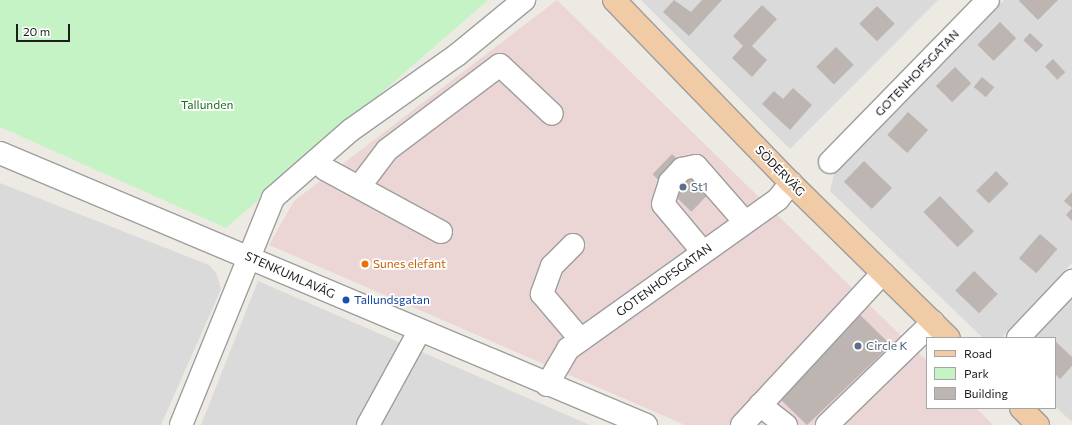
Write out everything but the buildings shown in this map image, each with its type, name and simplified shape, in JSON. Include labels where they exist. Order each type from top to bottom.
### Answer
[{"type":"main road","name":"SÖDERVÄG","points":[[614,0],[791,183],[948,337]]},
{"type":"main road","points":[[1021,409],[1038,425]]},
{"type":"street","points":[[181,425],[248,256],[273,198],[317,160],[524,0]]},
{"type":"street","name":"GOTENHOFSGATAN","points":[[830,162],[988,0]]},
{"type":"street","points":[[359,187],[387,150],[500,65],[552,114]]},
{"type":"street","name":"STENKUMLAVÄG","points":[[0,153],[248,256],[419,332],[646,425]]},
{"type":"street","points":[[317,160],[325,169],[441,232]]},
{"type":"street","points":[[703,252],[663,204],[670,182],[682,170],[696,166],[745,222]]},
{"type":"street","name":"GOTENHOFSGATAN","points":[[547,385],[568,349],[778,198],[791,183]]},
{"type":"street","points":[[573,245],[552,266],[542,294],[581,340]]},
{"type":"street","points":[[742,425],[883,273]]},
{"type":"street","points":[[1019,337],[1072,281]]},
{"type":"street","points":[[827,425],[933,322]]},
{"type":"street","points":[[368,425],[419,332]]},
{"type":"street","points":[[760,405],[786,425]]},
{"type":"shaded area","points":[[557,0],[926,360],[926,409],[977,409],[993,425],[685,425],[269,245],[294,201]]},
{"type":"shaded area","points":[[641,0],[938,0],[790,149]]},
{"type":"shaded area","points":[[1004,0],[1072,0],[1072,263],[1002,337],[982,337],[830,191],[834,174]]},
{"type":"shaded area","points":[[0,183],[209,265],[216,273],[221,289],[161,425],[0,425]]},
{"type":"shaded area","points":[[258,281],[590,425],[201,425]]},
{"type":"shaded area","points":[[1072,299],[1072,422],[1056,407],[1056,337],[1034,337]]},
{"type":"green space","name":"Tallunden","points":[[0,0],[488,0],[226,228],[0,127]]},
{"type":"place","name":"St1","points":[[683,187]]},
{"type":"place","name":"Sunes elefant","points":[[365,264]]},
{"type":"place","name":"Tallundsgatan","points":[[346,300]]},
{"type":"place","name":"Circle K","points":[[858,346]]}]
